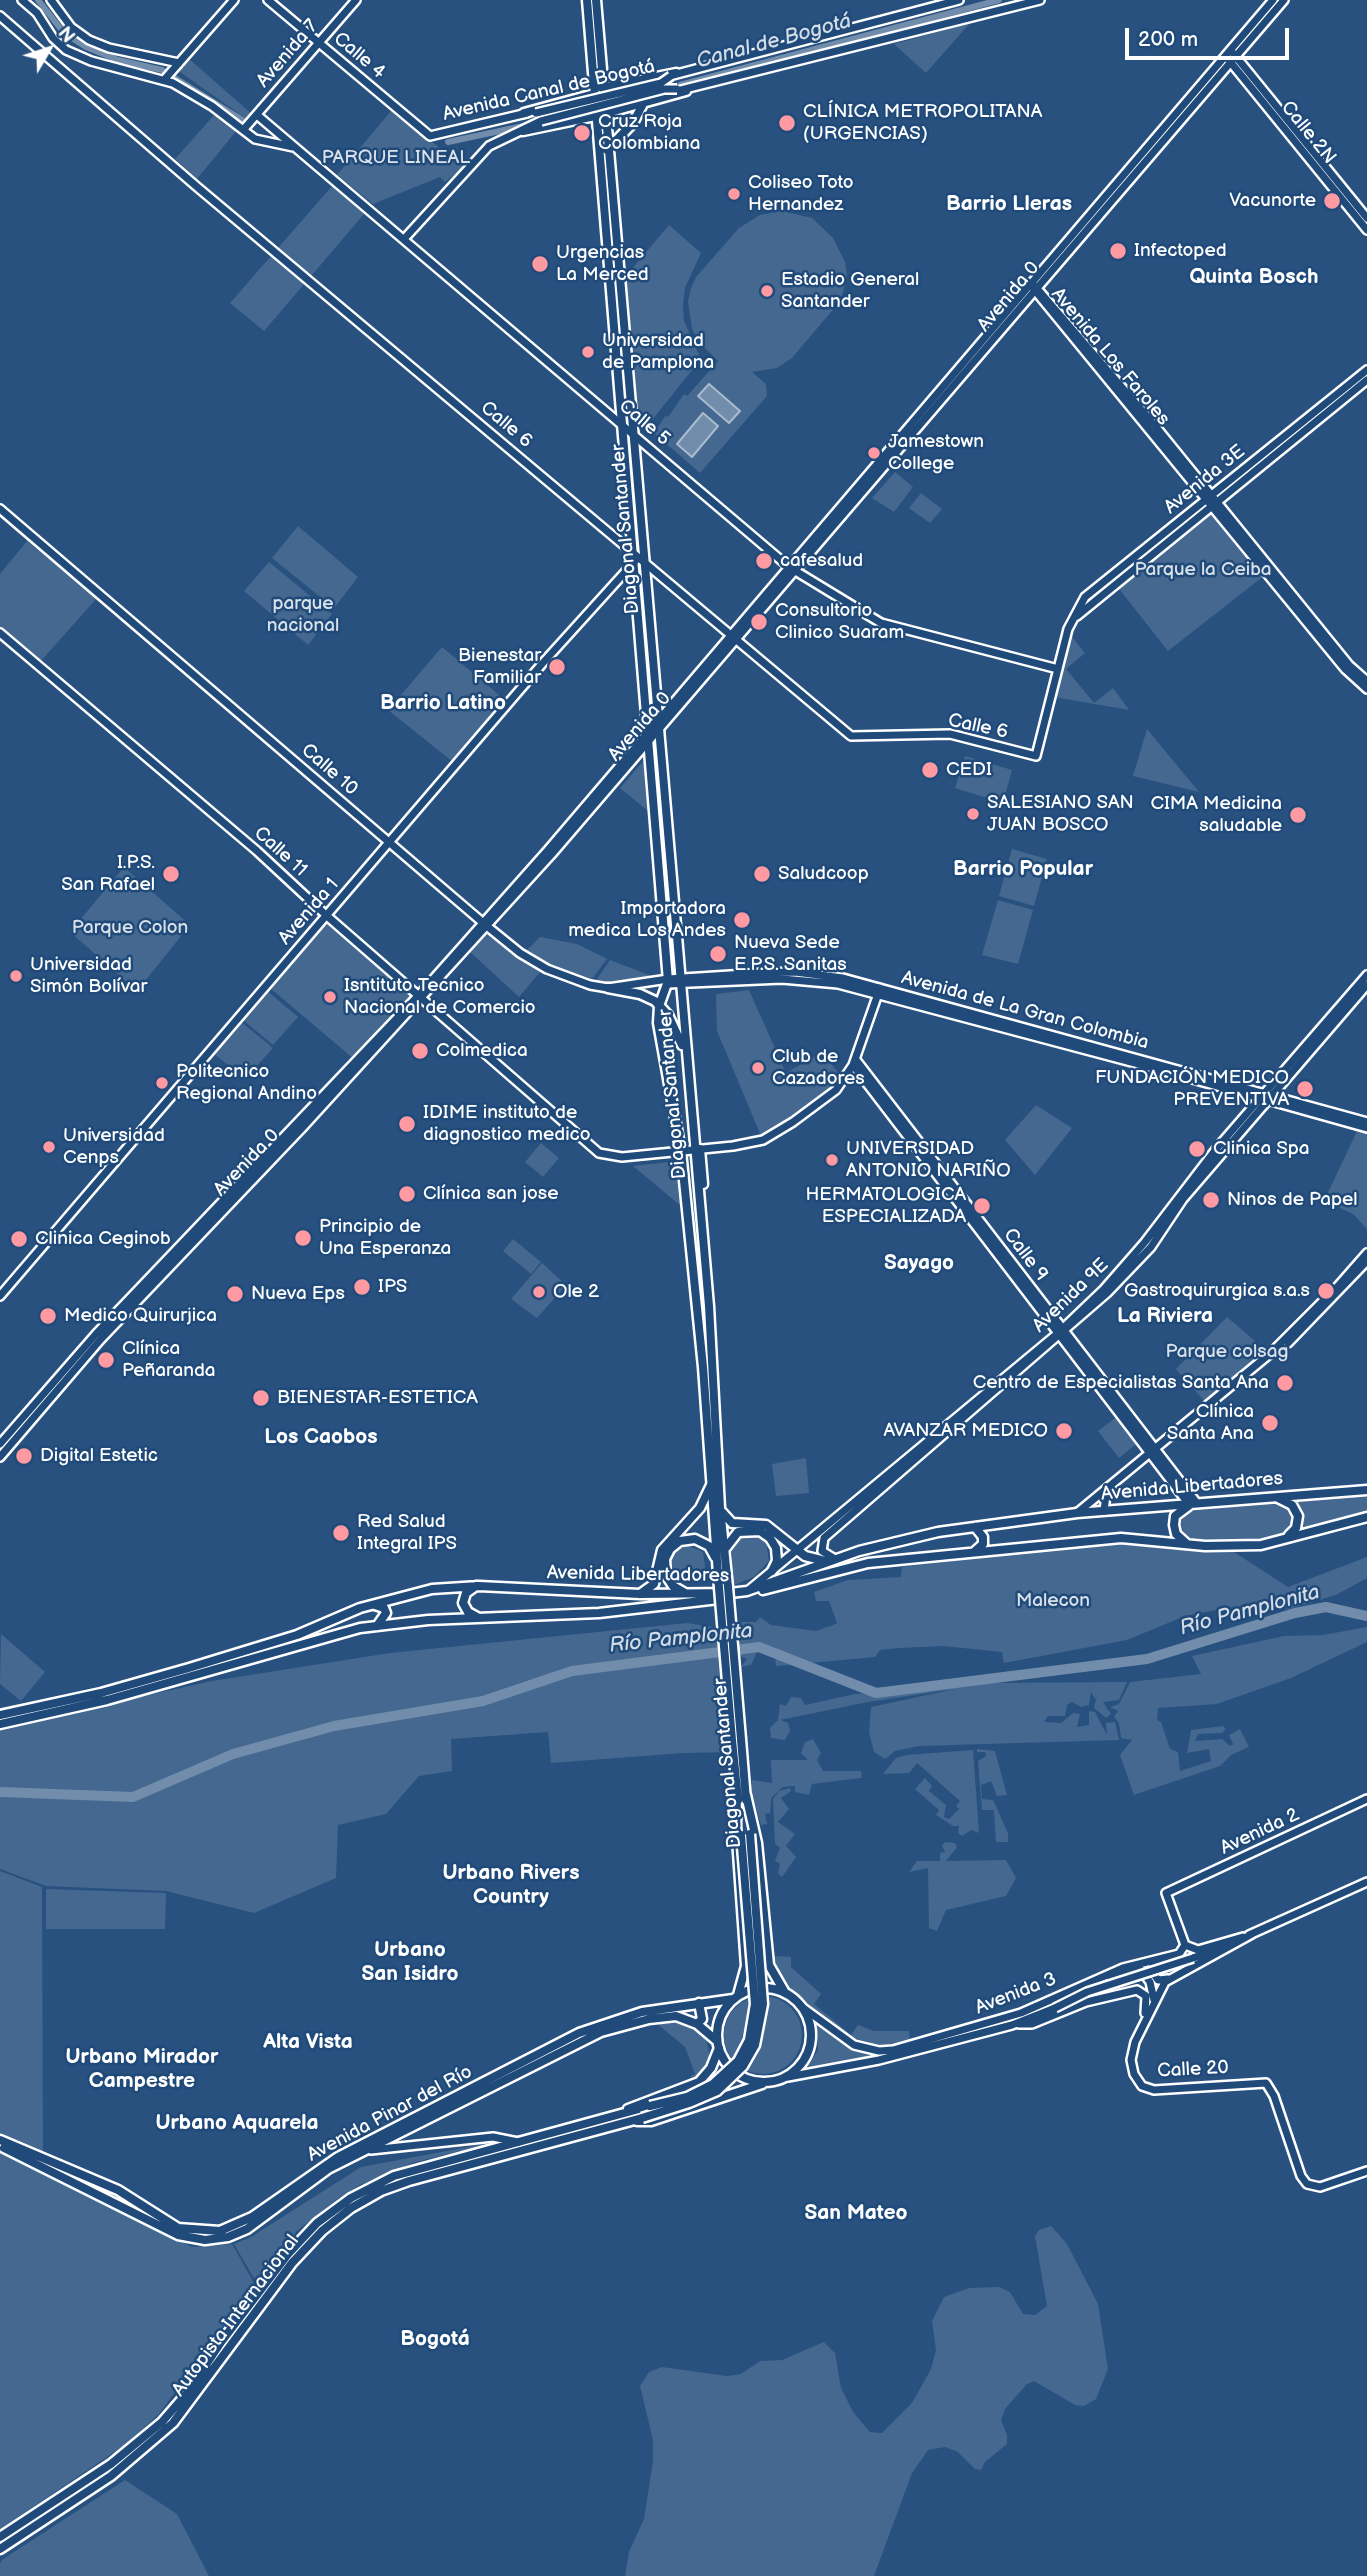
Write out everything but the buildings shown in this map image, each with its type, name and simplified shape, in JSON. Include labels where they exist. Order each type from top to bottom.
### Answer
[{"type":"main road","name":"Diagonal Santander","points":[[587,0],[594,94],[607,150],[634,435],[650,736],[668,981],[659,1004],[657,1023],[681,1151],[718,1567],[724,1588]]},
{"type":"main road","name":"Diagonal Santander","points":[[596,0],[602,88],[599,115],[624,426],[658,726],[685,1054],[706,1218],[703,1243],[724,1550],[724,1588],[745,1834],[755,2004],[749,2040],[738,2061],[713,2084],[687,2097],[650,2106]]},
{"type":"main road","points":[[602,88],[674,74]]},
{"type":"main road","points":[[523,131],[599,115],[681,90]]},
{"type":"main road","points":[[524,113],[594,94]]},
{"type":"main road","points":[[607,150],[633,123],[644,102]]},
{"type":"main road","points":[[608,988],[640,994],[659,1004],[674,1024],[685,1054]]},
{"type":"main road","points":[[670,1087],[677,1107],[684,1146],[697,1149]]},
{"type":"main road","points":[[640,1594],[655,1583],[660,1553],[700,1508],[712,1483]]},
{"type":"main road","name":"Avenida Libertadores","points":[[0,1716],[101,1693],[244,1651],[296,1635],[370,1604],[432,1589],[479,1586],[692,1595],[747,1591],[832,1560],[916,1536],[1077,1513],[1367,1490]]},
{"type":"main road","points":[[1271,1496],[1289,1502],[1298,1516],[1296,1528],[1283,1538]]},
{"type":"main road","points":[[1192,1503],[1175,1516],[1174,1525],[1180,1539],[1192,1545]]},
{"type":"main road","points":[[720,1508],[729,1521],[763,1524],[810,1558],[832,1560]]},
{"type":"main road","name":"Avenida Libertadores","points":[[0,1724],[107,1700],[338,1632],[377,1626],[682,1605],[737,1597],[857,1565],[1121,1538],[1240,1547],[1367,1517]]},
{"type":"main road","points":[[974,1552],[979,1549],[983,1537],[975,1527]]},
{"type":"main road","points":[[724,1550],[738,1532],[760,1531],[770,1538],[776,1548],[777,1560],[772,1571]]},
{"type":"main road","points":[[692,1595],[677,1590],[667,1578],[664,1562],[670,1549],[687,1539],[703,1541],[712,1550],[718,1567]]},
{"type":"main road","points":[[479,1586],[466,1593],[463,1603],[468,1612],[479,1618]]},
{"type":"main road","points":[[370,1604],[379,1605],[386,1610],[386,1616],[377,1626]]},
{"type":"main road","points":[[631,2121],[650,2121],[788,2077],[805,2061],[811,2045],[810,2022],[802,2007],[786,1993],[769,1965],[757,1843],[742,1797]]},
{"type":"main road","points":[[742,1797],[736,1825],[747,1966],[736,1997],[720,2018],[718,2044],[734,2072],[751,2081],[767,2083]]},
{"type":"main road","name":"Diagonal Santander","points":[[642,2118],[717,2091],[743,2066],[755,2045],[763,2004],[745,1834]]},
{"type":"main road","points":[[736,1997],[762,1988],[786,1993]]},
{"type":"main road","name":"Avenida Pinar del Río","points":[[0,2140],[44,2161],[118,2190],[178,2228],[209,2232],[231,2227],[252,2217],[338,2157],[579,2033],[624,2017],[736,1997]]},
{"type":"main road","points":[[697,2024],[702,2020],[699,2003]]},
{"type":"main road","name":"Avenida Pinar del Río","points":[[0,2146],[178,2235],[205,2240],[228,2237],[247,2229],[328,2169],[371,2150],[601,2032],[676,2016],[697,2024],[718,2044]]},
{"type":"main road","name":"Autopista Internacional","points":[[614,2116],[643,2101],[699,2082],[711,2068],[718,2044]]},
{"type":"main road","name":"Autopista Internacional","points":[[0,2537],[102,2470],[162,2422],[188,2392],[221,2342],[288,2254],[331,2212],[362,2191],[394,2176],[650,2106]]},
{"type":"main road","name":"Autopista Internacional","points":[[0,2549],[111,2476],[168,2429],[194,2399],[232,2343],[302,2252],[351,2208],[399,2183],[642,2118]]},
{"type":"main road","points":[[89,2191],[99,2189],[95,2180]]},
{"type":"main road","points":[[111,2202],[110,2192],[118,2190]]},
{"type":"street","points":[[22,0],[37,13],[52,38],[66,50],[91,61],[168,75],[255,139],[293,147]]},
{"type":"street","points":[[51,0],[71,27],[89,40],[109,48],[179,63]]},
{"type":"street","points":[[168,75],[234,0]]},
{"type":"street","name":"Calle 4","points":[[268,0],[430,136]]},
{"type":"street","name":"Avenida 7","points":[[244,129],[356,0]]},
{"type":"street","name":"Avenida Canal de Bogotá","points":[[430,136],[625,92],[662,82],[674,74],[960,0]]},
{"type":"street","name":"Avenida Canal de Bogotá","points":[[404,239],[467,166],[496,141],[541,121],[664,89],[681,90],[1040,0]]},
{"type":"street","name":"Avenida 0","points":[[0,1457],[101,1339],[485,925],[735,638],[1230,56],[1273,0]]},
{"type":"street","name":"Avenida 0","points":[[1230,56],[1284,0]]},
{"type":"street","name":"Calle 6","points":[[0,16],[196,186],[851,736],[950,734],[1035,756]]},
{"type":"street","name":"Calle 2N","points":[[1230,56],[1367,218]]},
{"type":"street","name":"Calle 2N","points":[[1230,56],[1367,230]]},
{"type":"street","name":"Calle 5","points":[[257,115],[793,569],[881,623],[1058,669]]},
{"type":"street","name":"Avenida Los Faroles","points":[[1034,287],[1349,665],[1367,681]]},
{"type":"street","name":"Avenida 3E","points":[[1212,501],[1367,370]]},
{"type":"street","name":"Avenida 3E","points":[[1035,756],[1071,621],[1085,597],[1367,380]]},
{"type":"street","name":"Avenida Los Faroles","points":[[1212,501],[1345,669],[1367,689]]},
{"type":"street","name":"Calle 10","points":[[0,509],[520,953],[547,969],[590,985],[608,988],[668,981]]},
{"type":"street","name":"Avenida 1","points":[[0,1296],[639,556]]},
{"type":"street","name":"Calle 11","points":[[0,633],[257,851],[327,916],[599,1153],[622,1157],[681,1151]]},
{"type":"street","name":"Avenida 9E","points":[[1267,1098],[1367,975]]},
{"type":"street","name":"Avenida de La Gran Colombia","points":[[668,981],[794,979],[879,992],[1367,1128]]},
{"type":"street","name":"Avenida 9E","points":[[832,1560],[822,1551],[824,1538],[1061,1333],[1145,1242],[1182,1190],[1367,985]]},
{"type":"street","points":[[681,1151],[763,1140],[793,1122],[836,1090],[855,1062],[879,992]]},
{"type":"street","name":"Avenida 0","points":[[0,1444],[96,1334],[421,996]]},
{"type":"street","name":"Calle 9","points":[[855,1062],[1192,1503]]},
{"type":"street","name":"Avenida de La Gran Colombia","points":[[1267,1098],[1367,1122]]},
{"type":"street","points":[[1104,1511],[1106,1495],[1272,1352],[1367,1253]]},
{"type":"street","points":[[1077,1513],[1304,1329],[1367,1261]]},
{"type":"street","name":"Avenida 9E","points":[[747,1591],[1061,1333]]},
{"type":"street","name":"Avenida 2","points":[[1185,1945],[1166,1893],[1367,1799]]},
{"type":"street","name":"Avenida 3","points":[[802,2007],[855,2045],[888,2051],[1009,2017],[1145,1960],[1179,1954],[1185,1945],[1198,1950],[1252,1934],[1367,1882]]},
{"type":"street","name":"Calle 20","points":[[1252,1934],[1168,1979],[1145,2019],[1131,2060],[1139,2083],[1159,2090],[1266,2083],[1274,2096],[1301,2176],[1307,2184],[1320,2187],[1364,2172]]},
{"type":"street","name":"Avenida 3","points":[[788,2077],[879,2060],[1012,2025],[1087,1992],[1193,1958],[1243,1937]]},
{"type":"street","points":[[1168,1979],[1158,1980],[1152,1968],[1171,1956]]},
{"type":"street","points":[[1127,1991],[1138,1984],[1140,1974],[1133,1970]]},
{"type":"street","points":[[1097,1980],[1141,1970],[1147,1978],[1154,2001]]},
{"type":"street","points":[[1012,2025],[1032,2024],[1072,2006],[1127,1991],[1141,1990],[1145,1994],[1145,2019]]},
{"type":"street","points":[[371,2150],[493,2137],[518,2142]]},
{"type":"green space","points":[[970,23],[926,73],[894,44]]},
{"type":"green space","points":[[188,58],[252,114],[248,120],[177,70]]},
{"type":"green space","name":"PARQUE LINEAL","points":[[392,110],[464,167],[445,182],[440,177],[373,204],[337,175]]},
{"type":"green space","points":[[214,115],[237,130],[197,179],[175,159]]},
{"type":"green space","points":[[332,186],[365,213],[264,331],[230,303]]},
{"type":"green space","name":"Estadio General Santander","points":[[782,211],[812,218],[833,238],[845,262],[847,274],[843,293],[836,306],[792,358],[777,368],[752,372],[766,384],[767,396],[700,473],[654,433],[684,394],[687,396],[718,361],[698,341],[692,328],[688,301],[691,288],[696,277],[739,228],[760,215]]},
{"type":"green space","points":[[669,225],[701,253],[685,288],[683,305],[684,321],[701,359],[644,430],[638,429],[625,277]]},
{"type":"green space","points":[[895,472],[913,487],[894,512],[872,498]]},
{"type":"green space","points":[[921,493],[942,509],[930,523],[909,508]]},
{"type":"green space","name":"Parque la Ceiba","points":[[1210,509],[1265,575],[1168,651],[1116,585]]},
{"type":"green space","points":[[298,526],[358,577],[334,608],[272,558]]},
{"type":"green space","points":[[27,541],[97,598],[40,662],[0,628],[0,574]]},
{"type":"green space","name":"parque nacional","points":[[269,562],[332,614],[308,645],[244,591]]},
{"type":"green space","points":[[1069,633],[1085,653],[1066,669],[1094,703],[1113,688],[1129,710],[1054,697]]},
{"type":"green space","points":[[442,647],[505,700],[453,762],[388,710]]},
{"type":"green space","points":[[1147,729],[1199,792],[1133,776]]},
{"type":"green space","points":[[965,756],[1012,770],[1003,803],[955,788]]},
{"type":"green space","points":[[646,758],[650,809],[648,811],[620,788]]},
{"type":"green space","points":[[1012,849],[1047,859],[1034,906],[999,896]]},
{"type":"green space","name":"Parque Colon","points":[[124,867],[190,925],[137,991],[70,932]]},
{"type":"green space","points":[[998,900],[1033,910],[1018,964],[982,955]]},
{"type":"green space","points":[[331,919],[416,994],[355,1060],[270,988]]},
{"type":"green space","points":[[486,934],[540,972],[519,997],[469,951]]},
{"type":"green space","points":[[540,937],[577,944],[607,959],[591,980],[578,978],[549,967],[525,952]]},
{"type":"green space","points":[[610,960],[657,978],[625,985],[595,982]]},
{"type":"green space","points":[[266,990],[298,1017],[273,1045],[242,1019]]},
{"type":"green space","name":"Club de Cazadores","points":[[749,990],[786,1073],[823,1052],[841,1077],[804,1114],[761,1136],[717,1031],[716,994]]},
{"type":"green space","points":[[240,1021],[273,1048],[245,1079],[213,1053]]},
{"type":"green space","points":[[1036,1105],[1072,1128],[1035,1175],[1005,1140]]},
{"type":"green space","points":[[1357,1131],[1367,1134],[1367,1229],[1353,1214],[1324,1201]]},
{"type":"green space","points":[[541,1143],[559,1158],[543,1177],[525,1162]]},
{"type":"green space","points":[[678,1161],[682,1207],[633,1166]]},
{"type":"green space","name":"Ole 2","points":[[513,1239],[541,1262],[531,1274],[503,1251]]},
{"type":"green space","name":"Ole 2","points":[[542,1263],[566,1285],[537,1318],[511,1299]]},
{"type":"green space","name":"Parque colsag","points":[[1227,1317],[1268,1352],[1207,1404],[1176,1369]]},
{"type":"green space","points":[[1119,1415],[1140,1441],[1119,1458],[1098,1431]]},
{"type":"green space","points":[[806,1458],[809,1493],[776,1496],[772,1464]]},
{"type":"green space","points":[[1367,1493],[1367,1515],[1293,1534],[1299,1524],[1286,1498]]},
{"type":"green space","points":[[1274,1500],[1292,1509],[1296,1522],[1285,1535],[1258,1544],[1188,1542],[1177,1532],[1179,1516],[1187,1508]]},
{"type":"green space","points":[[744,1535],[757,1535],[766,1543],[769,1561],[754,1577],[734,1585],[731,1547]]},
{"type":"green space","name":"Malecon","points":[[1136,1540],[1234,1552],[1288,1587],[1367,1557],[1367,1578],[1336,1595],[1289,1609],[1261,1604],[1227,1608],[1185,1616],[1127,1640],[1004,1663],[1002,1652],[943,1646],[880,1650],[875,1657],[776,1666],[774,1647],[760,1645],[751,1665],[741,1667],[747,1659],[740,1656],[737,1622],[756,1622],[760,1617],[771,1625],[816,1631],[833,1625],[837,1623],[829,1601],[816,1601],[814,1592],[848,1580],[901,1577],[902,1567]]},
{"type":"green space","points":[[687,1545],[703,1552],[707,1582],[683,1582],[672,1574],[669,1567],[671,1554]]},
{"type":"green space","points":[[687,1623],[719,1628],[735,1752],[551,1763],[548,1732],[451,1739],[452,1771],[419,1776],[386,1814],[338,1825],[336,1878],[254,1913],[166,1891],[46,1886],[0,1869],[0,1728],[212,1681],[390,1653]]},
{"type":"green space","points":[[1367,1627],[1367,1642],[1291,1678],[1217,1704],[1158,1708],[1157,1720],[1161,1722],[1170,1749],[1178,1752],[1180,1771],[1211,1761],[1209,1749],[1187,1753],[1191,1730],[1223,1726],[1226,1729],[1222,1733],[1198,1734],[1195,1741],[1222,1739],[1230,1746],[1233,1744],[1229,1735],[1240,1729],[1249,1747],[1231,1755],[1220,1766],[1134,1795],[1120,1755],[1132,1740],[1121,1738],[1119,1723],[1114,1717],[1118,1711],[1110,1707],[1119,1704],[1130,1682],[1201,1674],[1192,1656],[1284,1636],[1323,1635]]},
{"type":"green space","points":[[1,1634],[45,1672],[21,1701],[0,1684]]},
{"type":"green space","points":[[1127,1682],[1119,1700],[1103,1702],[1111,1714],[1106,1718],[1094,1708],[1096,1700],[1091,1692],[1089,1705],[1081,1707],[1072,1702],[1067,1705],[1065,1716],[1048,1716],[1044,1722],[1061,1723],[1073,1713],[1080,1714],[1077,1727],[1089,1725],[1089,1711],[1095,1712],[1107,1735],[1106,1723],[1115,1722],[1119,1740],[919,1746],[895,1751],[885,1759],[874,1752],[869,1732],[871,1707],[955,1689],[868,1702],[780,1720],[788,1723],[790,1731],[785,1740],[771,1738],[770,1728],[778,1720],[780,1704],[786,1706],[791,1697],[801,1698],[805,1705],[855,1694],[993,1683]]},
{"type":"green space","points":[[813,1739],[821,1753],[817,1760],[823,1771],[861,1771],[862,1778],[812,1784],[809,1795],[795,1792],[795,1786],[783,1787],[771,1798],[770,1813],[765,1814],[767,1824],[761,1825],[751,1790],[752,1780],[772,1783],[771,1760],[808,1760],[801,1753],[805,1742]]},
{"type":"green space","points":[[977,1749],[995,1751],[1007,1795],[997,1796],[991,1781],[981,1785],[982,1799],[993,1800],[1008,1833],[1008,1842],[996,1842],[994,1810],[982,1810],[978,1761],[986,1756],[985,1752],[977,1752]]},
{"type":"green space","points":[[973,1750],[979,1833],[971,1830],[962,1836],[958,1833],[959,1826],[953,1826],[936,1815],[939,1810],[915,1789],[925,1778],[932,1786],[929,1791],[946,1805],[944,1817],[949,1819],[959,1809],[956,1806],[960,1801],[917,1763],[909,1773],[883,1774],[896,1758],[906,1755]]},
{"type":"green space","points":[[790,1788],[791,1791],[781,1798],[789,1809],[778,1822],[795,1834],[786,1846],[796,1857],[782,1877],[778,1873],[780,1864],[775,1861],[780,1848],[775,1844],[773,1799],[779,1791]]},
{"type":"green space","points":[[945,1842],[955,1843],[957,1847],[946,1861],[1006,1860],[1016,1878],[1006,1896],[946,1910],[937,1931],[929,1928],[928,1868],[909,1872],[917,1861],[940,1861],[940,1853],[945,1852],[942,1846]]},
{"type":"green space","points":[[0,1871],[42,1887],[43,2155],[0,2138]]},
{"type":"green space","points":[[46,1889],[166,1893],[165,1929],[46,1929]]},
{"type":"green space","points":[[774,1956],[791,1957],[791,1967],[821,1994],[814,2004],[851,2035],[858,2025],[874,2031],[909,2031],[910,2045],[894,2049],[874,2048],[851,2039],[791,1990],[776,1970]]},
{"type":"green space","points":[[763,1996],[778,1999],[791,2007],[799,2020],[802,2035],[799,2050],[791,2063],[778,2071],[763,2074],[748,2071],[735,2063],[727,2050],[724,2035],[727,2020],[735,2007],[748,1999]]},
{"type":"green space","points":[[656,2018],[691,2024],[706,2037],[710,2057],[698,2078],[692,2082],[691,2076],[695,2074],[685,2047],[655,2022]]},
{"type":"green space","points":[[815,2023],[850,2049],[873,2056],[807,2068],[818,2050]]},
{"type":"green space","points":[[500,2141],[412,2163],[360,2185],[337,2199],[298,2230],[255,2280],[234,2244],[251,2237],[361,2167]]},
{"type":"green space","points":[[0,2152],[192,2247],[232,2244],[254,2283],[159,2414],[125,2445],[0,2529]]},
{"type":"green space","points":[[1051,2226],[1067,2244],[1098,2304],[1108,2369],[1096,2399],[1084,2406],[1075,2405],[1034,2381],[1027,2384],[1005,2409],[1001,2420],[1007,2435],[1007,2444],[985,2462],[981,2470],[975,2469],[958,2452],[945,2447],[928,2450],[912,2473],[874,2576],[625,2576],[629,2552],[644,2519],[653,2461],[653,2440],[640,2386],[649,2372],[662,2367],[727,2376],[741,2374],[760,2361],[782,2360],[824,2342],[835,2353],[841,2388],[853,2412],[870,2432],[882,2433],[912,2403],[931,2369],[936,2350],[932,2321],[944,2297],[969,2288],[999,2287],[1010,2292],[1023,2314],[1035,2315],[1047,2306],[1035,2236],[1039,2230]]},
{"type":"green space","points":[[125,2480],[177,2514],[209,2576],[0,2576],[0,2563],[3,2559]]},
{"type":"shaded area","points":[[709,384],[740,411],[729,423],[698,396]]},
{"type":"shaded area","points":[[703,413],[718,426],[692,457],[677,444]]},
{"type":"waterway","name":"Canal de Bogotá","points":[[38,0],[64,33],[86,47],[118,60],[162,70],[244,121]]},
{"type":"waterway","name":"Canal de Bogotá","points":[[680,85],[999,0]]},
{"type":"waterway","name":"Canal de Bogotá","points":[[448,142],[528,125]]},
{"type":"waterway","name":"Río Pamplonita","points":[[0,1792],[133,1797],[233,1754],[334,1726],[483,1701],[572,1671],[759,1647],[876,1693],[1147,1659],[1295,1613],[1326,1607],[1367,1616]]},
{"type":"place","name":"CLÍNICA METROPOLITANA (URGENCIAS)","points":[[787,123]]},
{"type":"place","name":"Cruz Roja Colombiana","points":[[582,133]]},
{"type":"place","name":"Coliseo Toto Hernandez","points":[[734,194]]},
{"type":"place","name":"Vacunorte","points":[[1332,201]]},
{"type":"place","name":"Infectoped","points":[[1118,251]]},
{"type":"place","name":"Urgencias La Merced","points":[[540,264]]},
{"type":"place","name":"Estadio General Santander","points":[[767,291]]},
{"type":"place","name":"Universidad de Pamplona","points":[[588,352]]},
{"type":"place","name":"Jamestown College","points":[[874,453]]},
{"type":"place","name":"cafesalud","points":[[764,561]]},
{"type":"place","name":"Consultorio Clinico Suaram","points":[[759,622]]},
{"type":"place","name":"Bienestar Familiar","points":[[557,667]]},
{"type":"place","name":"CEDI","points":[[930,770]]},
{"type":"place","name":"SALESIANO SAN JUAN BOSCO","points":[[973,814]]},
{"type":"place","name":"CIMA Medicina saludable","points":[[1298,815]]},
{"type":"place","name":"I.P.S. San Rafael","points":[[171,874]]},
{"type":"place","name":"Saludcoop","points":[[762,874]]},
{"type":"place","name":"Importadora medica Los Andes","points":[[742,920]]},
{"type":"place","name":"Nueva Sede E.P.S. Sanitas","points":[[718,954]]},
{"type":"place","name":"Universidad Simón Bolívar","points":[[16,976]]},
{"type":"place","name":"Isntituto Tecnico Nacional de Comercio","points":[[330,997]]},
{"type":"place","name":"Colmedica","points":[[420,1051]]},
{"type":"place","name":"Club de Cazadores","points":[[758,1068]]},
{"type":"place","name":"Politecnico Regional Andino","points":[[162,1083]]},
{"type":"place","name":"FUNDACIÓN MEDICO PREVENTIVA","points":[[1305,1089]]},
{"type":"place","name":"IDIME instituto de diagnostico medico","points":[[407,1124]]},
{"type":"place","name":"Universidad Cenps","points":[[49,1147]]},
{"type":"place","name":"Clinica Spa","points":[[1197,1149]]},
{"type":"place","name":"UNIVERSIDAD ANTONIO NARIÑO","points":[[832,1160]]},
{"type":"place","name":"Clínica san jose","points":[[407,1194]]},
{"type":"place","name":"Ninos de Papel","points":[[1211,1200]]},
{"type":"place","name":"HERMATOLOGICA ESPECIALIZADA","points":[[982,1206]]},
{"type":"place","name":"Principio de Una Esperanza","points":[[303,1238]]},
{"type":"place","name":"Clinica Ceginob","points":[[19,1239]]},
{"type":"place","name":"IPS","points":[[362,1287]]},
{"type":"place","name":"Gastroquirurgica s.a.s","points":[[1326,1291]]},
{"type":"place","name":"Ole 2","points":[[539,1292]]},
{"type":"place","name":"Nueva Eps","points":[[235,1294]]},
{"type":"place","name":"Medico Quirurjica","points":[[48,1316]]},
{"type":"place","name":"Clínica Peñaranda","points":[[106,1360]]},
{"type":"place","name":"Centro de Especialistas Santa Ana","points":[[1285,1383]]},
{"type":"place","name":"BIENESTAR-ESTETICA","points":[[261,1398]]},
{"type":"place","name":"Clínica Santa Ana","points":[[1270,1423]]},
{"type":"place","name":"AVANZAR MEDICO","points":[[1064,1431]]},
{"type":"place","name":"Digital Estetic","points":[[24,1456]]},
{"type":"place","name":"Red Salud Integral IPS","points":[[341,1533]]},
{"type":"district","name":"Barrio Lleras","points":[[1009,205]]},
{"type":"district","name":"Quinta Bosch","points":[[1254,278]]},
{"type":"district","name":"Barrio Latino","points":[[443,704]]},
{"type":"district","name":"Barrio Popular","points":[[1023,870]]},
{"type":"district","name":"Sayago","points":[[919,1264]]},
{"type":"district","name":"La Riviera","points":[[1165,1317]]},
{"type":"district","name":"Los Caobos","points":[[321,1438]]},
{"type":"district","name":"Urbano Rivers Country","points":[[511,1886]]},
{"type":"district","name":"Urbano San Isidro","points":[[410,1963]]},
{"type":"district","name":"Alta Vista","points":[[308,2043]]},
{"type":"district","name":"Urbano Mirador Campestre","points":[[142,2070]]},
{"type":"district","name":"Urbano Aquarela","points":[[237,2124]]},
{"type":"district","name":"San Mateo","points":[[856,2214]]},
{"type":"district","name":"Bogotá","points":[[435,2340]]}]
